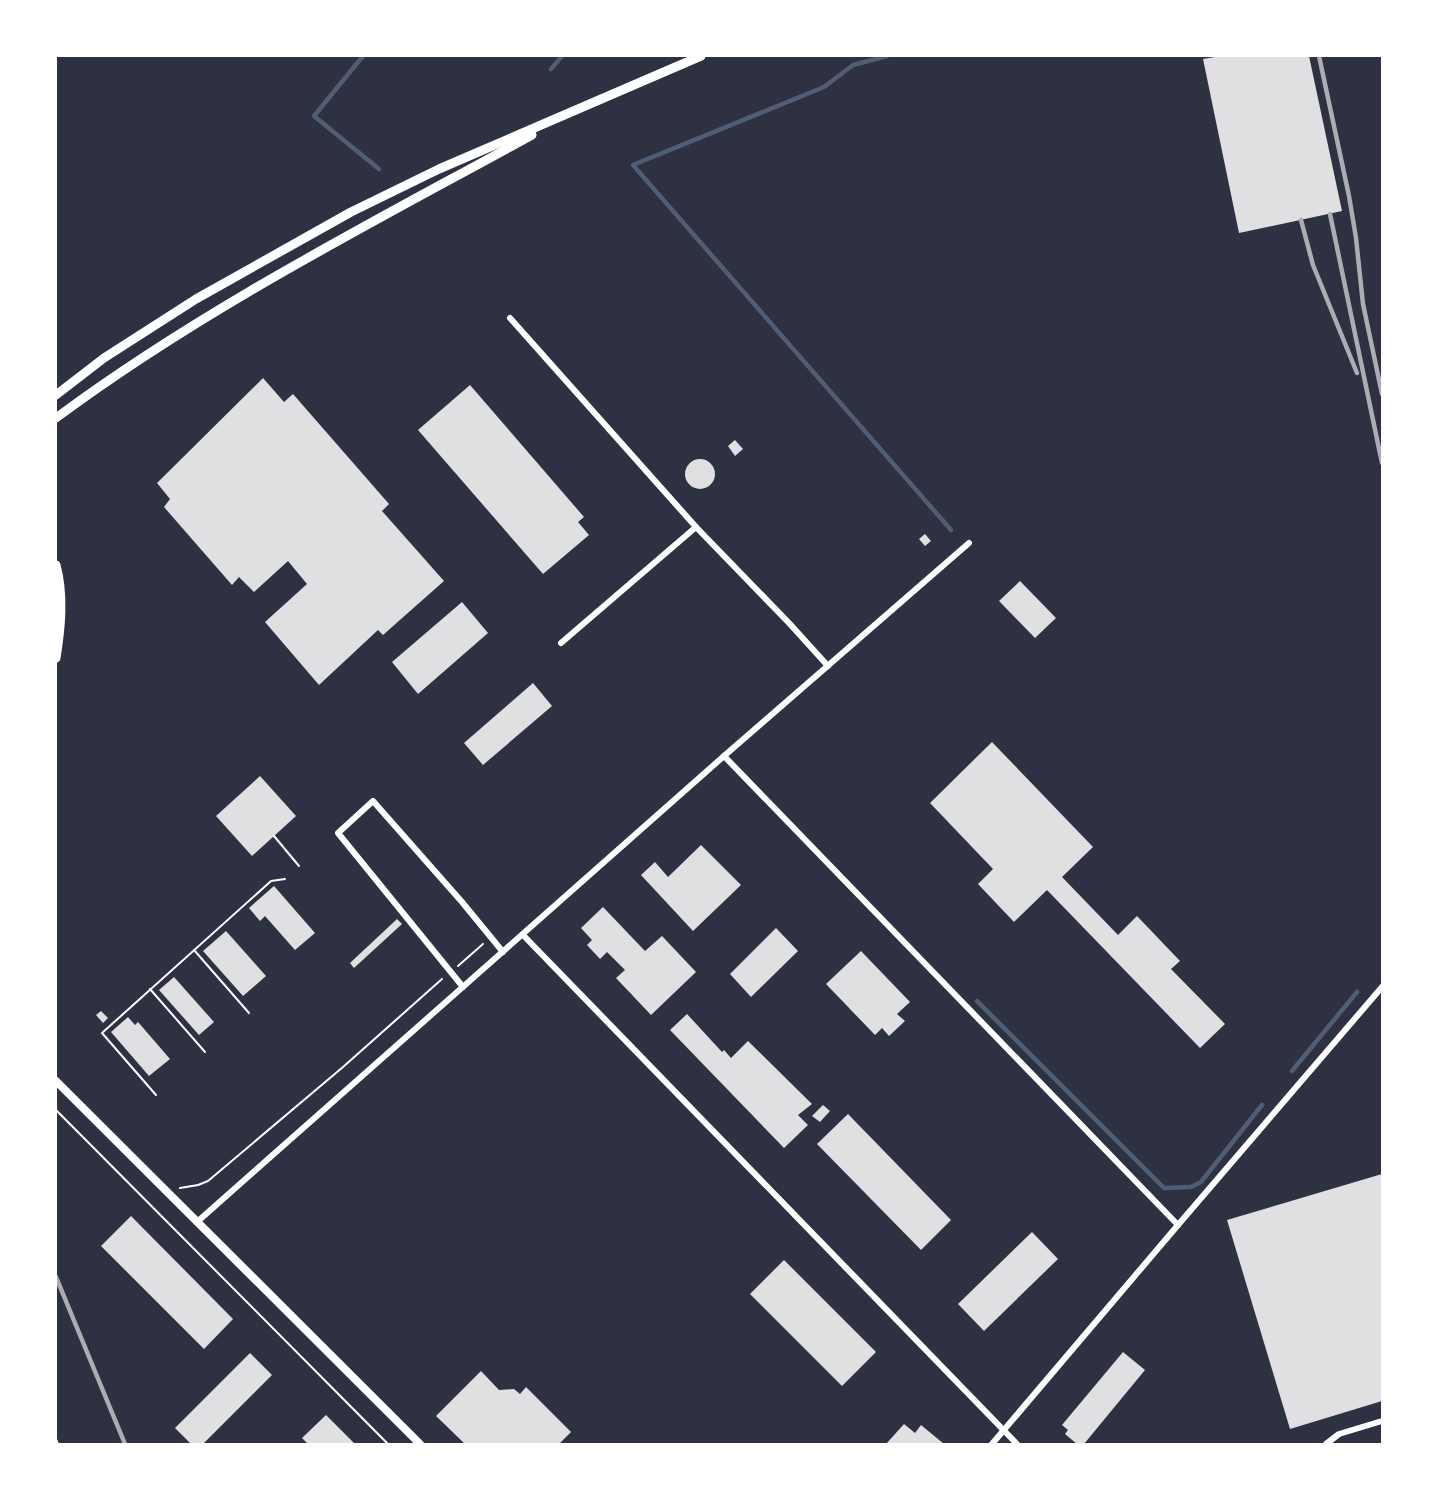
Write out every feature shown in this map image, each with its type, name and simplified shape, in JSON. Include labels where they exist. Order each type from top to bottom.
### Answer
[{"type":"highway","points":[[56,388],[196,299],[351,212],[439,169],[701,56]]},
{"type":"highway","points":[[56,419],[148,354],[206,317],[387,213],[584,107]]},
{"type":"highway","points":[[56,395],[104,358]]},
{"type":"highway","points":[[56,565],[61,608],[56,657]]},
{"type":"street","points":[[510,318],[696,527],[828,666]]},
{"type":"street","points":[[561,643],[696,527]]},
{"type":"street","points":[[197,1222],[724,756],[969,543]]},
{"type":"street","points":[[724,756],[1178,1225]]},
{"type":"street","points":[[463,987],[338,833],[373,801],[503,952]]},
{"type":"street","points":[[523,934],[1017,1444]]},
{"type":"street","points":[[992,1444],[1383,987]]},
{"type":"street","points":[[56,1082],[420,1444]]},
{"type":"street","points":[[1326,1444],[1339,1434],[1383,1421]]},
{"type":"path","points":[[274,836],[299,866]]},
{"type":"path","points":[[156,1095],[102,1033],[271,880],[285,879]]},
{"type":"path","points":[[181,1186],[198,1185],[208,1181],[491,938]]},
{"type":"path","points":[[194,950],[249,1013]]},
{"type":"path","points":[[150,989],[205,1052]]},
{"type":"path","points":[[56,1110],[388,1444]]},
{"type":"path","points":[[56,1438],[58,1444]]},
{"type":"building","points":[[1221,56],[1309,56],[1342,211],[1239,233],[1203,59]]},
{"type":"building","points":[[263,378],[284,402],[293,394],[389,504],[382,511],[444,581],[383,635],[378,630],[319,685],[265,622],[307,584],[288,561],[254,592],[239,577],[232,585],[164,507],[170,499],[157,483]]},
{"type":"building","points":[[470,385],[584,517],[578,522],[589,535],[543,574],[418,430]]},
{"type":"building","points":[[735,440],[743,449],[735,456],[728,446]]},
{"type":"building","points":[[700,459],[710,464],[715,474],[710,484],[700,489],[690,484],[685,474],[690,464]]},
{"type":"building","points":[[925,534],[931,541],[925,546],[919,539]]},
{"type":"building","points":[[1020,581],[1056,618],[1035,638],[999,601]]},
{"type":"building","points":[[462,602],[488,633],[418,694],[392,662]]},
{"type":"building","points":[[533,683],[552,706],[483,765],[464,743]]},
{"type":"building","points":[[992,742],[1093,847],[1062,877],[1118,935],[1137,916],[1180,961],[1171,969],[1225,1024],[1200,1048],[1047,890],[1014,922],[978,884],[993,869],[930,803]]},
{"type":"building","points":[[260,776],[296,816],[252,856],[216,816]]},
{"type":"building","points":[[701,845],[741,885],[693,931],[641,875],[655,862],[668,877]]},
{"type":"building","points":[[274,886],[315,933],[295,950],[265,916],[260,921],[249,908]]},
{"type":"building","points":[[603,907],[645,951],[662,936],[696,972],[651,1015],[616,978],[625,970],[607,952],[600,959],[587,945],[592,940],[581,928]]},
{"type":"building","points":[[397,919],[402,924],[354,968],[350,963]]},
{"type":"building","points":[[776,928],[798,951],[751,997],[730,974]]},
{"type":"building","points":[[226,931],[266,976],[243,996],[203,951]]},
{"type":"building","points":[[861,951],[910,1002],[897,1014],[905,1021],[889,1036],[882,1028],[875,1035],[826,984]]},
{"type":"building","points":[[174,977],[214,1022],[199,1035],[159,990]]},
{"type":"building","points":[[101,1011],[108,1018],[103,1023],[96,1015]]},
{"type":"building","points":[[687,1014],[722,1052],[724,1050],[731,1058],[748,1041],[812,1104],[798,1115],[808,1125],[784,1148],[670,1030]]},
{"type":"building","points":[[128,1017],[135,1025],[138,1022],[170,1059],[149,1076],[111,1032]]},
{"type":"building","points":[[823,1105],[830,1111],[820,1122],[812,1116]]},
{"type":"building","points":[[848,1114],[951,1220],[921,1250],[817,1144]]},
{"type":"building","points":[[1382,1174],[1382,1401],[1290,1429],[1227,1220]]},
{"type":"building","points":[[131,1216],[233,1319],[204,1349],[101,1246]]},
{"type":"building","points":[[1032,1232],[1058,1259],[984,1331],[958,1304]]},
{"type":"building","points":[[784,1260],[876,1352],[842,1386],[750,1294]]},
{"type":"building","points":[[1123,1352],[1145,1370],[1084,1444],[1077,1444],[1065,1434],[1068,1430],[1062,1425]]},
{"type":"building","points":[[250,1353],[272,1375],[203,1444],[191,1444],[175,1428]]},
{"type":"building","points":[[481,1371],[499,1390],[514,1389],[520,1394],[526,1387],[571,1432],[559,1444],[465,1444],[436,1416]]},
{"type":"building","points":[[326,1415],[355,1444],[308,1444],[302,1438]]},
{"type":"building","points":[[904,1424],[915,1433],[921,1425],[944,1444],[886,1444]]},
{"type":"waterway","points":[[363,56],[314,116],[379,169]]},
{"type":"waterway","points":[[551,69],[562,56]]},
{"type":"waterway","points":[[887,56],[853,65],[824,87],[633,165],[951,530]]},
{"type":"waterway","points":[[1292,1071],[1357,992]]},
{"type":"waterway","points":[[977,1001],[1164,1188],[1191,1187],[1201,1182],[1262,1105]]},
{"type":"railway","points":[[1319,56],[1349,196],[1363,304],[1382,394]]},
{"type":"railway","points":[[1330,214],[1382,463]]},
{"type":"railway","points":[[1301,220],[1313,265],[1357,373]]},
{"type":"railway","points":[[56,1277],[125,1444]]}]
